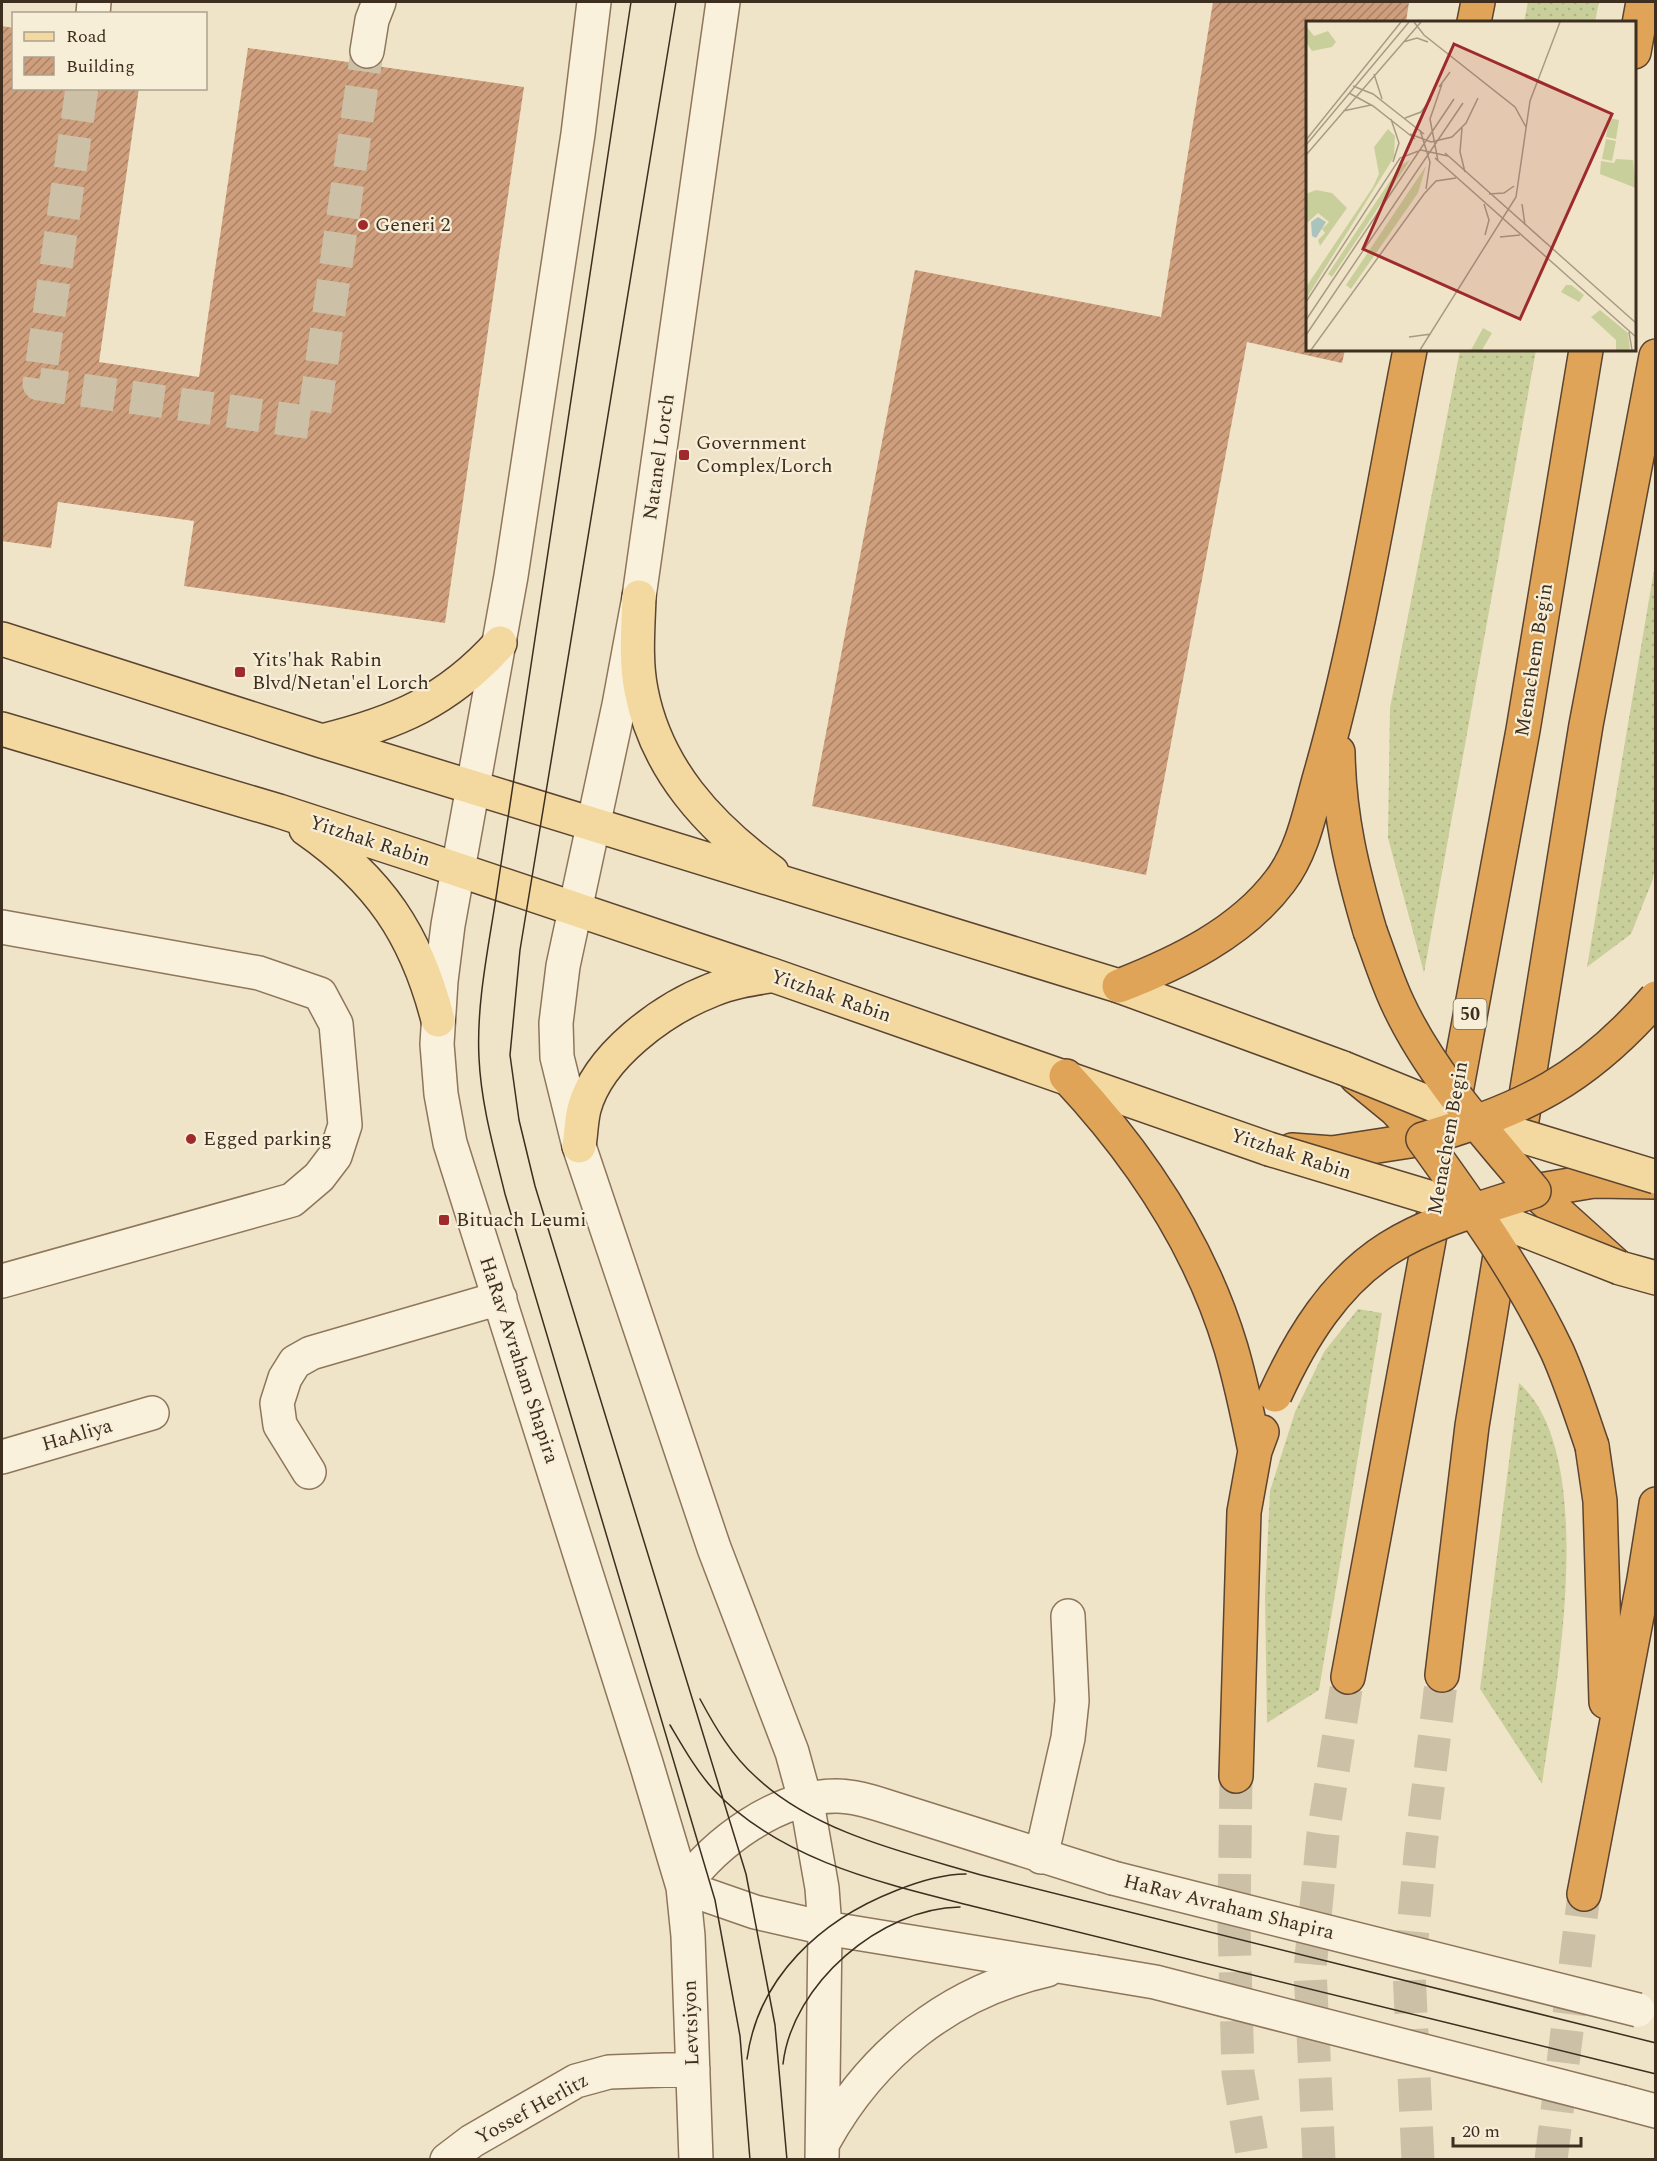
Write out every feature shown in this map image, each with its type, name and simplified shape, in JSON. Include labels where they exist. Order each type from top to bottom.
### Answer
[{"type":"highway","points":[[1474,21],[1478,2]]},
{"type":"highway","points":[[1636,46],[1643,2]]},
{"type":"highway","points":[[1119,986],[1157,971],[1221,934],[1257,908],[1282,879],[1302,838],[1337,717],[1410,351]]},
{"type":"highway","name":"Menachem Begin","points":[[1348,1677],[1523,730],[1586,351]]},
{"type":"highway","points":[[1442,1675],[1474,1414],[1587,725],[1656,356]]},
{"type":"highway","points":[[1337,717],[1338,797],[1350,864],[1370,931],[1397,1003],[1410,1028],[1476,1122],[1534,1191],[1620,1268]]},
{"type":"highway","points":[[1269,1149],[1332,1153],[1423,1139],[1476,1122],[1530,1100],[1577,1073],[1604,1052],[1656,998]]},
{"type":"highway","points":[[1343,1068],[1376,1092],[1423,1139],[1475,1211],[1543,1323],[1576,1399],[1592,1446],[1600,1501],[1608,1761]]},
{"type":"highway","points":[[1065,1076],[1134,1154],[1180,1227],[1210,1290],[1231,1348],[1255,1451]]},
{"type":"highway","points":[[1236,1776],[1244,1512],[1255,1451],[1275,1395],[1308,1329],[1365,1265],[1417,1233],[1534,1191],[1594,1181],[1656,1182]]},
{"type":"highway","points":[[1584,1894],[1644,1579],[1656,1504]]},
{"type":"main road","points":[[639,597],[637,649],[640,687],[647,717],[658,746],[680,784],[710,820],[734,842],[791,885]]},
{"type":"main road","points":[[2,639],[322,741],[1119,986],[1239,1028],[1476,1122],[1656,1177]]},
{"type":"main road","points":[[322,741],[381,726],[436,700],[473,671],[500,643]]},
{"type":"main road","name":"Yitzhak Rabin","points":[[2,729],[279,811],[772,975],[1269,1149],[1475,1211],[1620,1268],[1656,1278]]},
{"type":"main road","points":[[279,811],[335,851],[388,905],[419,958],[438,1020]]},
{"type":"main road","points":[[579,1146],[584,1109],[589,1095],[599,1077],[631,1040],[664,1015],[712,990],[738,981],[772,975]]},
{"type":"street","points":[[367,51],[372,20],[379,2]]},
{"type":"street","points":[[474,788],[500,643],[578,134],[589,2]]},
{"type":"street","name":"Natanel Lorch","points":[[576,910],[639,597],[723,2]]},
{"type":"street","name":"HaRav Avraham Shapira","points":[[474,788],[446,943],[438,1020],[441,1094],[450,1143],[646,1763],[682,1887]]},
{"type":"street","points":[[576,910],[563,966],[556,1023],[557,1057],[579,1146],[714,1548],[776,1706],[805,1800],[820,1878],[825,1928],[823,2151]]},
{"type":"street","points":[[2,927],[259,973],[320,994],[336,1024],[345,1125],[335,1156],[319,1177],[292,1200],[2,1281]]},
{"type":"street","points":[[309,1472],[280,1425],[277,1403],[285,1378],[295,1362],[311,1353],[500,1298]]},
{"type":"street","name":"HaAliya","points":[[2,1457],[152,1413]]},
{"type":"street","points":[[1041,1857],[1068,1738],[1072,1701],[1068,1616]]},
{"type":"street","name":"HaRav Avraham Shapira","points":[[682,1887],[704,1859],[735,1833],[805,1800],[823,1797],[853,1797],[1113,1878],[1647,2012]]},
{"type":"street","points":[[682,1887],[755,1912],[825,1928],[1057,1968],[1155,1982],[1656,2111]]},
{"type":"street","name":"Levtsiyon","points":[[682,1887],[688,1936],[696,2160]]},
{"type":"street","points":[[823,2151],[859,2084],[918,2029],[973,1995],[1006,1982],[1057,1968]]},
{"type":"street","name":"Yossef Herlitz","points":[[447,2160],[472,2141],[576,2081],[609,2072],[693,2069]]},
{"type":"green space","points":[[1528,2],[1599,2],[1595,21],[1524,21]]},
{"type":"green space","points":[[1460,351],[1536,351],[1424,973],[1388,838],[1390,708]]},
{"type":"green space","points":[[1655,564],[1655,864],[1653,879],[1631,934],[1587,967]]},
{"type":"green space","points":[[1358,1309],[1382,1313],[1319,1690],[1267,1723],[1265,1596],[1270,1491],[1295,1412],[1324,1352]]},
{"type":"green space","points":[[1519,1383],[1544,1417],[1559,1462],[1566,1516],[1566,1574],[1562,1633],[1542,1784],[1480,1689]]},
{"type":"building","points":[[1213,2],[1409,2],[1406,21],[1306,21],[1306,351],[1345,351],[1342,363],[1247,342],[1146,875],[812,806],[915,270],[1161,317]]},
{"type":"building","name":"Generi 2","points":[[2,26],[12,28],[12,90],[139,90],[99,362],[199,377],[248,48],[524,87],[445,623],[184,586],[194,521],[58,502],[51,548],[2,541]]},
{"type":"tunnel","points":[[82,90],[39,384],[313,423],[367,51]]},
{"type":"tunnel","points":[[1418,2160],[1409,1971],[1421,1845],[1442,1675]]},
{"type":"tunnel","points":[[1319,2160],[1310,1969],[1323,1834],[1348,1677]]},
{"type":"tunnel","points":[[1236,1776],[1234,1925],[1238,2073],[1253,2160]]},
{"type":"tunnel","points":[[1551,2160],[1584,1894]]},
{"type":"tram line","points":[[631,2],[484,971],[479,1058],[485,1109],[505,1194],[715,1900],[740,2036],[750,2160]]},
{"type":"tram line","points":[[676,2],[520,950],[510,1055],[519,1120],[535,1186],[746,1874],[775,2025],[787,2160]]},
{"type":"tram line","points":[[700,1699],[718,1730],[747,1769],[780,1796],[833,1827],[892,1849],[981,1875],[1656,2043]]},
{"type":"tram line","points":[[670,1725],[707,1782],[739,1813],[769,1834],[834,1866],[868,1878],[972,1906],[1656,2074]]},
{"type":"tram line","points":[[747,2059],[753,2029],[764,2002],[779,1977],[797,1955],[819,1935],[842,1918],[895,1891],[929,1879],[966,1874]]},
{"type":"tram line","points":[[783,2064],[790,2034],[803,2006],[822,1979],[845,1956],[872,1936],[900,1921],[930,1911],[960,1907]]},
{"type":"place","name":"Generi 2","points":[[363,225]]},
{"type":"place","name":"Government Complex/Lorch","points":[[684,455]]},
{"type":"place","name":"Yits'hak Rabin Blvd/Netan'el Lorch","points":[[240,672]]},
{"type":"place","name":"Egged parking","points":[[191,1139]]},
{"type":"place","name":"Bituach Leumi","points":[[444,1220]]}]
